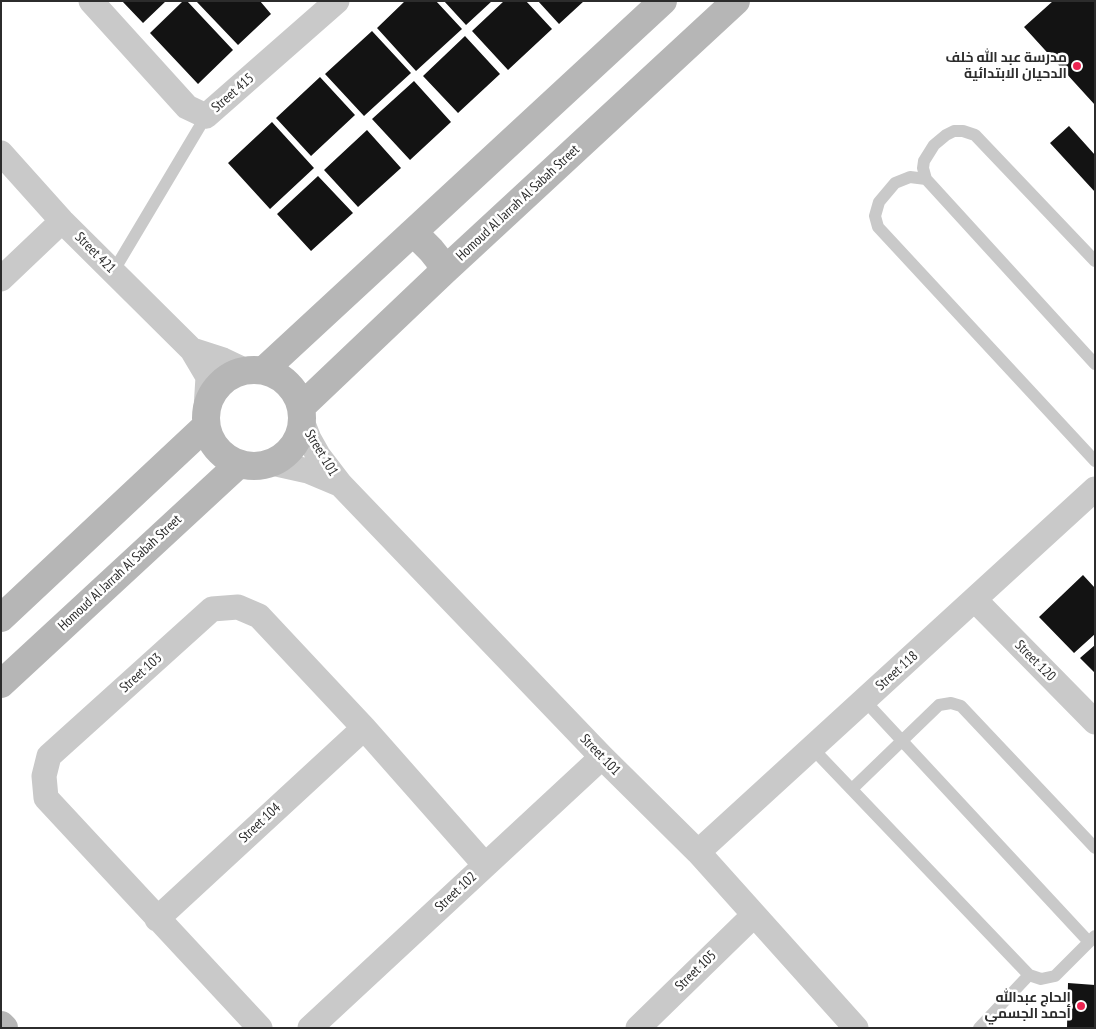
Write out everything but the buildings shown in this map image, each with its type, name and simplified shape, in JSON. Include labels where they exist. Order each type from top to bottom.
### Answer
[{"type":"street","name":"Street 415","points":[[92,1],[187,107],[206,116],[337,1]]},
{"type":"street","points":[[254,370],[411,234],[663,1]]},
{"type":"street","name":"Homoud Al Jarrah Al Sabah Street","points":[[302,414],[443,272],[736,1]]},
{"type":"street","name":"Street 421","points":[[1,154],[62,221],[192,350],[208,377],[206,418]]},
{"type":"street","points":[[1,278],[62,221]]},
{"type":"street","points":[[411,234],[431,250],[439,260],[443,272]]},
{"type":"street","name":"Street 421","points":[[192,350],[254,370]]},
{"type":"street","points":[[254,370],[277,375],[288,383],[296,394],[302,414],[298,439],[287,453],[272,463],[256,466],[239,464],[227,458],[218,450],[210,439],[206,418],[213,391],[226,377],[254,370]]},
{"type":"street","name":"Street 101","points":[[302,414],[309,438],[318,454],[341,485],[602,757],[698,852],[856,1028]]},
{"type":"street","points":[[4,614],[206,418]]},
{"type":"street","name":"Street 101","points":[[272,463],[308,471],[341,485]]},
{"type":"street","name":"Homoud Al Jarrah Al Sabah Street","points":[[7,670],[44,643],[239,464]]},
{"type":"street","name":"Street 118","points":[[698,852],[1095,489]]},
{"type":"street","name":"Street 120","points":[[975,600],[1095,722]]},
{"type":"street","name":"Street 103","points":[[260,1028],[46,798],[44,776],[50,756],[212,610],[238,607],[259,616],[364,728],[485,865]]},
{"type":"street","points":[[1,702],[44,643]]},
{"type":"street","name":"Street 104","points":[[157,919],[364,728]]},
{"type":"street","name":"Street 102","points":[[310,1028],[602,757]]},
{"type":"street","name":"Street 105","points":[[638,1028],[754,915]]},
{"type":"street","points":[[1,1024],[4,1028]]},
{"type":"lane","points":[[113,272],[206,116]]},
{"type":"lane","points":[[1095,262],[975,135],[963,131],[954,131],[934,145],[924,161],[923,168],[926,179],[1095,364]]},
{"type":"lane","points":[[926,179],[910,177],[895,183],[880,202],[875,216],[878,227],[1095,461]]},
{"type":"lane","points":[[813,748],[1029,975],[1041,979],[1055,976],[1092,939],[865,700]]},
{"type":"lane","points":[[852,789],[939,705],[952,703],[961,706],[1095,848]]},
{"type":"lane","points":[[979,1028],[1029,975]]},
{"type":"place","name":"مدرسة عبد الله خلف الدحيان الابتدائية","points":[[1077,66]]},
{"type":"place","name":"الحاج عبدالله أحمد الجسمي","points":[[1081,1006]]}]
